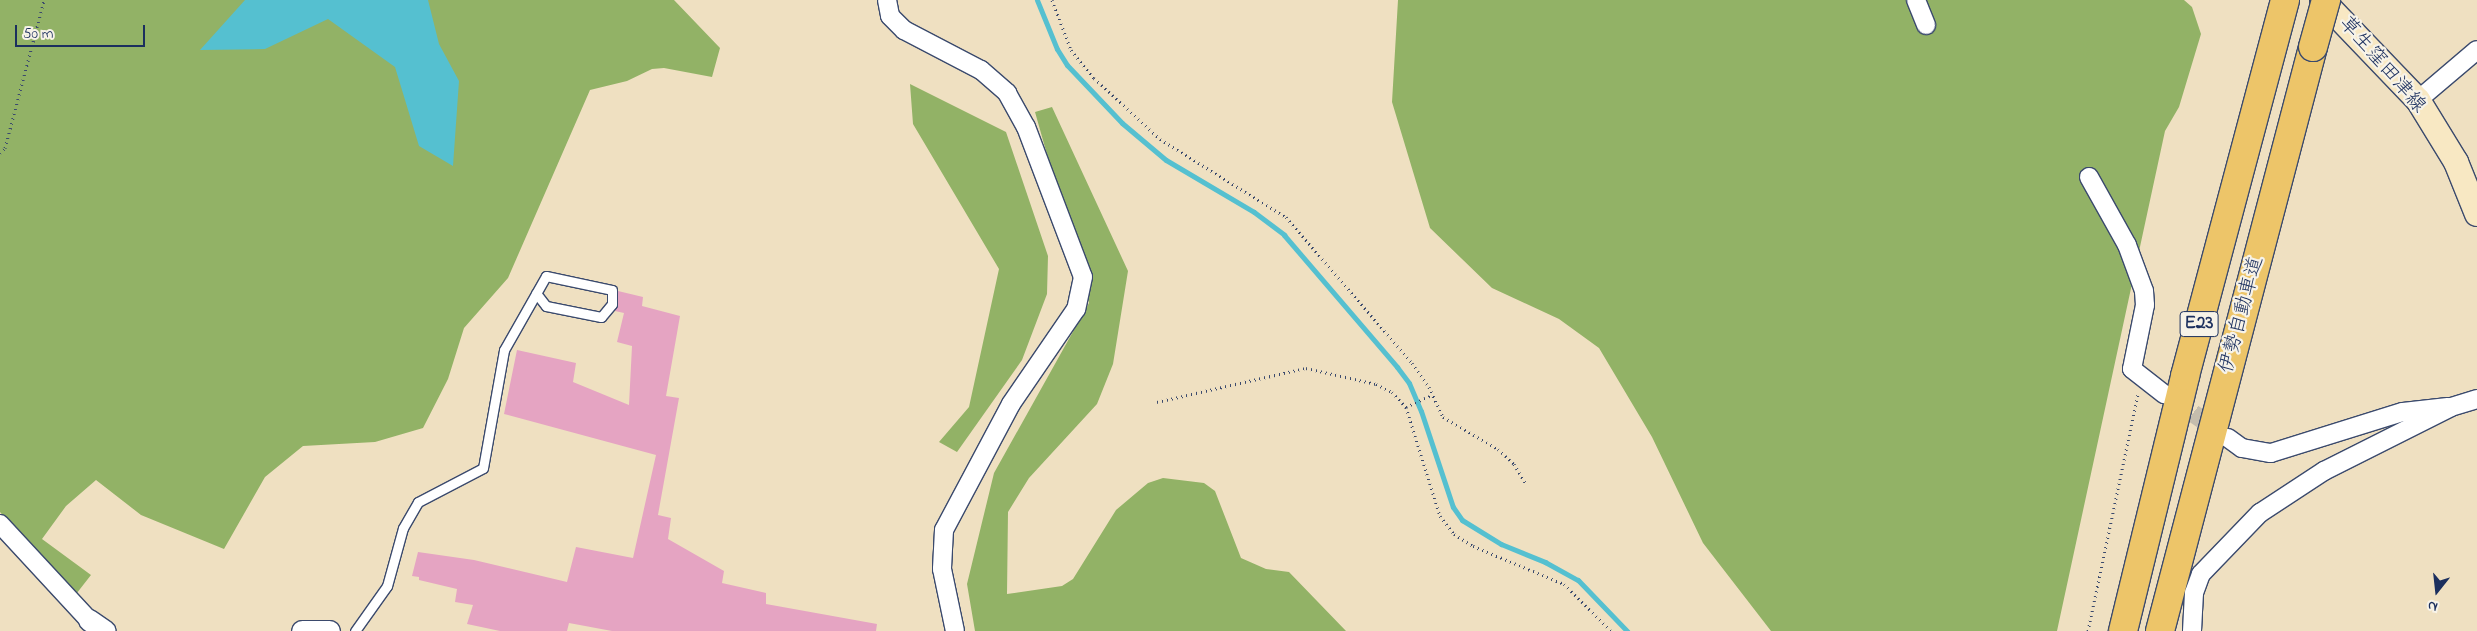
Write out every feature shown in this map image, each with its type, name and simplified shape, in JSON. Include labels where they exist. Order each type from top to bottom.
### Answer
[{"type":"highway","name":"伊勢自動車道","points":[[2160,631],[2324,0]]},
{"type":"highway","name":"伊勢自動車道","points":[[2123,631],[2185,376],[2282,9]]},
{"type":"main road","name":"草生窪田津線","points":[[2324,0],[2418,100],[2456,162],[2477,214]]},
{"type":"street","points":[[887,0],[890,16],[904,30],[981,70],[1006,93],[1026,127],[1083,277],[1076,309],[1012,404],[944,530],[942,569],[955,631]]},
{"type":"street","points":[[1916,0],[1926,25]]},
{"type":"street","points":[[2418,100],[2477,50]]},
{"type":"street","points":[[2089,177],[2128,245],[2144,290],[2145,305],[2132,369],[2164,394]]},
{"type":"street","points":[[2192,631],[2194,593],[2200,574],[2260,513],[2324,470],[2451,407],[2477,398]]},
{"type":"street","points":[[2228,438],[2242,448],[2271,453],[2403,412],[2451,407]]},
{"type":"street","points":[[0,524],[97,626]]},
{"type":"street","points":[[302,631],[329,631]]},
{"type":"lane","points":[[355,631],[388,586],[403,528],[418,502],[483,468],[504,350],[536,293],[546,276],[612,290],[612,304],[601,317],[546,306],[536,293]]},
{"type":"path","points":[[0,153],[5,148],[44,0]]},
{"type":"path","points":[[1052,0],[1061,32],[1071,50],[1094,78],[1160,139],[1286,217],[1412,363],[1443,417],[1498,449],[1514,464],[1526,484]]},
{"type":"path","points":[[1157,402],[1306,368],[1376,384],[1392,392],[1406,407],[1440,516],[1454,534],[1473,546],[1564,584],[1611,631]]},
{"type":"path","points":[[2088,631],[2142,376]]},
{"type":"path","points":[[1406,407],[1432,395]]},
{"type":"green space","points":[[0,0],[674,0],[720,48],[712,77],[664,68],[652,69],[627,81],[590,90],[508,278],[464,328],[448,379],[423,428],[375,442],[303,446],[265,477],[224,549],[141,515],[96,480],[66,506],[42,539],[91,575],[73,598],[0,512]]},
{"type":"green space","points":[[1398,0],[2184,0],[2192,7],[2201,34],[2179,107],[2165,131],[2057,631],[1771,631],[1703,543],[1652,437],[1599,348],[1559,319],[1492,288],[1430,228],[1392,102]]},
{"type":"green space","points":[[910,84],[1006,132],[1048,256],[1047,294],[1022,360],[957,452],[939,442],[969,407],[999,269],[913,124]]},
{"type":"green space","points":[[1052,107],[1128,271],[1113,364],[1097,404],[1029,478],[1008,512],[1007,594],[1062,586],[1073,579],[1116,510],[1148,483],[1163,478],[1204,483],[1215,491],[1241,558],[1266,569],[1289,572],[1346,631],[975,631],[967,584],[994,473],[1089,303],[1035,112]]},
{"type":"water","points":[[245,0],[428,0],[439,44],[459,81],[453,166],[419,146],[395,67],[328,19],[265,49],[200,50]]},
{"type":"building","points":[[618,291],[643,297],[642,306],[680,316],[666,396],[679,398],[658,515],[671,518],[668,539],[724,571],[722,583],[766,593],[766,604],[877,624],[876,631],[612,631],[569,623],[567,631],[500,631],[467,624],[473,605],[455,602],[457,589],[419,580],[419,577],[412,576],[418,552],[474,560],[567,582],[576,547],[633,558],[656,455],[504,414],[517,350],[576,363],[573,382],[629,405],[632,346],[617,342],[624,313],[615,311]]},
{"type":"waterway","points":[[1037,0],[1057,49],[1067,65],[1122,123],[1166,160],[1254,212],[1284,235],[1397,367],[1409,383],[1421,411],[1453,507],[1462,520],[1501,544],[1545,562],[1578,580],[1627,631]]},
{"type":"tunnel","points":[[2171,398],[2220,432]]}]
